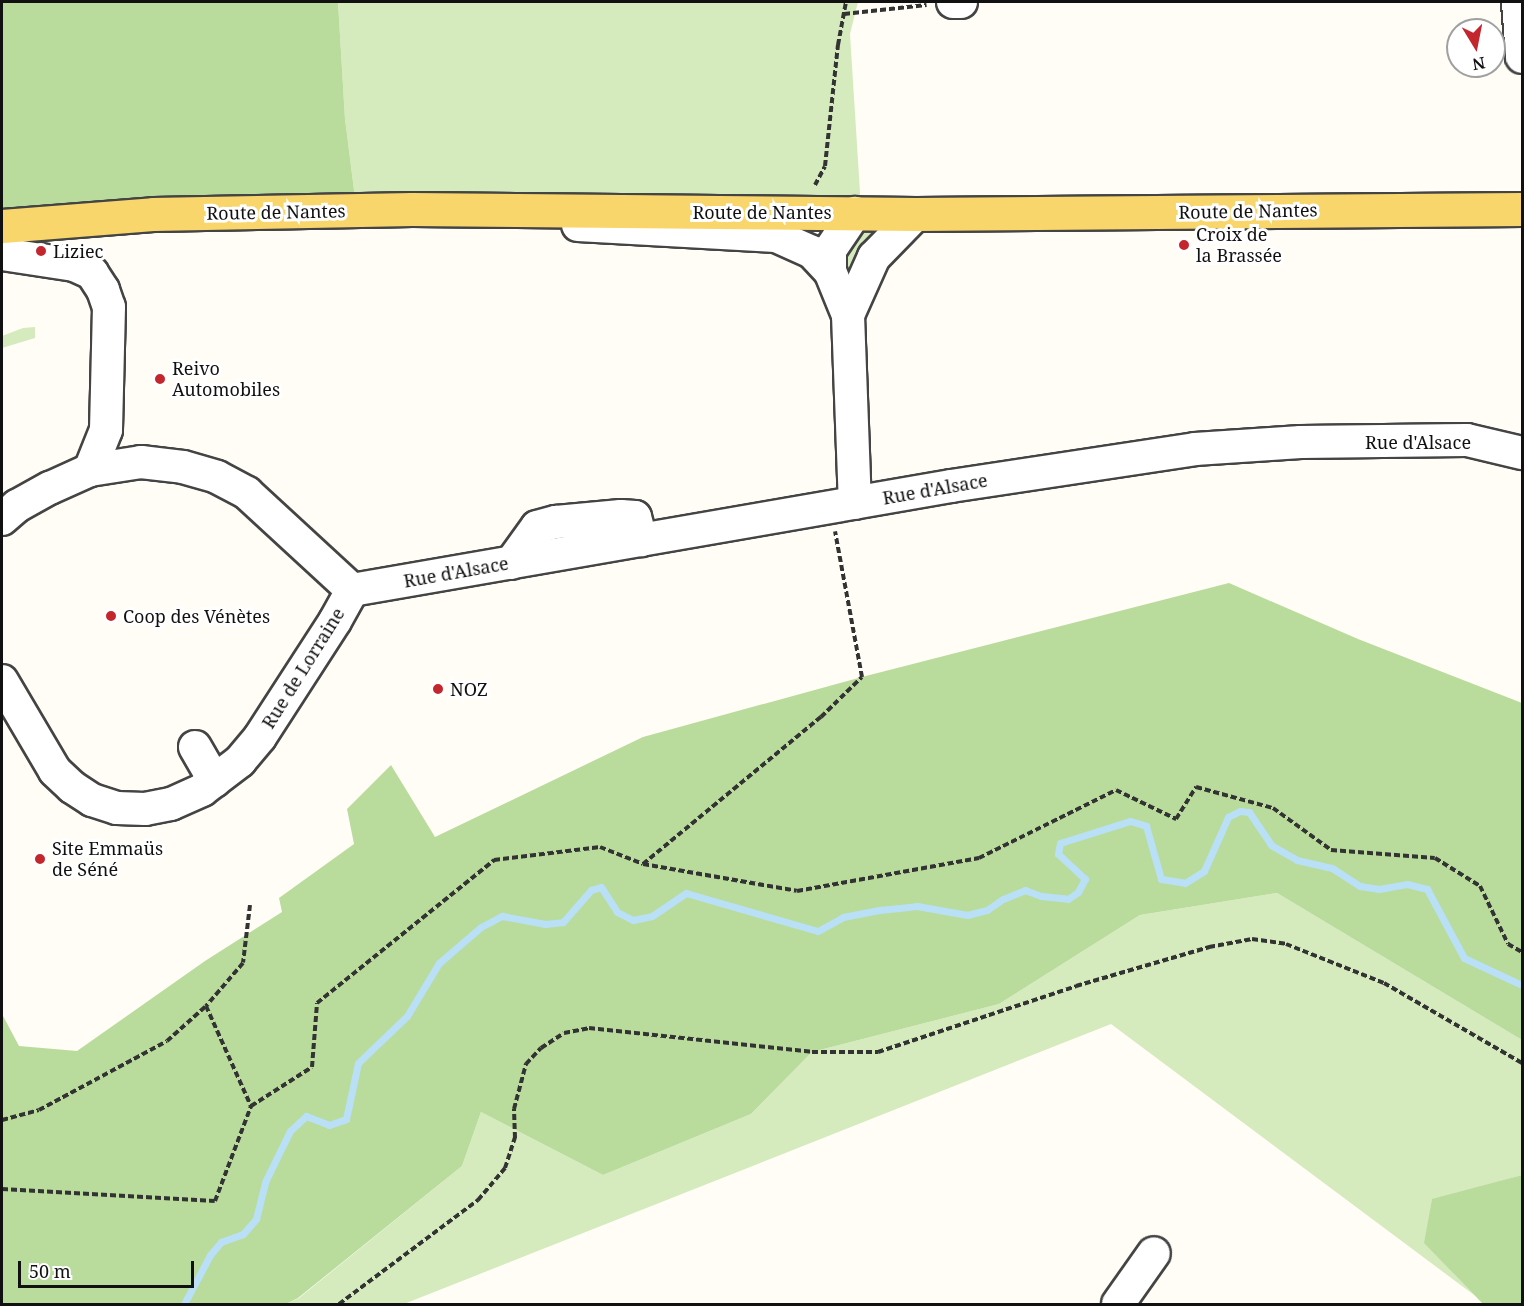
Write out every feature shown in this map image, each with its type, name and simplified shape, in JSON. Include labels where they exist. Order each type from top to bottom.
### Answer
[{"type":"main road","name":"Route de Nantes","points":[[2,226],[153,214],[500,210],[916,214],[1522,209]]},
{"type":"street","points":[[953,2],[961,2]]},
{"type":"street","points":[[1518,2],[1522,57]]},
{"type":"street","points":[[500,210],[537,223],[776,236],[812,252],[830,271],[848,315]]},
{"type":"street","points":[[830,271],[830,250],[855,213]]},
{"type":"street","points":[[843,505],[848,315],[874,256],[916,214]]},
{"type":"street","points":[[2,254],[74,265],[92,273],[103,290],[109,308],[106,430],[90,470]]},
{"type":"street","name":"Rue d'Alsace","points":[[352,590],[1145,455],[1248,444],[1467,440],[1522,453]]},
{"type":"street","name":"Rue de Lorraine","points":[[2,519],[17,506],[90,470],[151,462],[183,467],[217,477],[247,493],[352,590],[335,621],[260,737],[240,761],[214,781],[171,804],[145,810],[117,808],[92,800],[54,771],[2,681]]},
{"type":"street","points":[[195,747],[214,781]]},
{"type":"street","points":[[1118,1305],[1154,1253]]},
{"type":"path","points":[[806,188],[818,184],[825,166],[846,2]]},
{"type":"path","points":[[844,14],[953,2]]},
{"type":"path","points":[[643,864],[821,717],[862,677],[843,505]]},
{"type":"path","points":[[2,1189],[215,1201],[251,1106],[312,1067],[317,1003],[494,860],[600,847],[643,864],[797,891],[979,858],[1116,790],[1176,819],[1196,787],[1273,808],[1331,850],[1435,858],[1480,886],[1508,944],[1522,952]]},
{"type":"path","points":[[2,1120],[39,1110],[167,1041],[206,1006],[243,963],[250,905]]},
{"type":"path","points":[[339,1305],[478,1200],[505,1168],[515,1138],[514,1108],[526,1064],[542,1048],[564,1033],[589,1028],[812,1052],[878,1052],[1076,986],[1209,946],[1252,939],[1286,944],[1384,983],[1522,1063]]},
{"type":"path","points":[[206,1006],[251,1106]]},
{"type":"green space","points":[[2,2],[338,2],[345,119],[355,198],[2,215]]},
{"type":"green space","points":[[338,2],[858,2],[850,34],[862,224],[797,196],[355,198],[345,119]]},
{"type":"green space","points":[[872,229],[878,233],[847,295],[844,239],[852,231]]},
{"type":"green space","points":[[35,327],[35,338],[2,348],[2,336],[23,328]]},
{"type":"green space","points":[[1229,583],[1358,639],[1522,703],[1522,1040],[1277,893],[1140,915],[999,1004],[812,1052],[751,1114],[603,1175],[481,1112],[462,1166],[298,1298],[286,1304],[2,1304],[2,1014],[19,1046],[77,1051],[205,961],[282,912],[279,898],[354,844],[347,809],[391,765],[435,837],[643,737],[862,677]]},
{"type":"green space","points":[[1277,893],[1522,1040],[1522,1175],[1432,1200],[1425,1243],[1474,1295],[1111,1024],[404,1304],[286,1304],[299,1298],[462,1166],[481,1112],[603,1175],[751,1114],[812,1052],[999,1004],[1140,915]]},
{"type":"green space","points":[[1522,1175],[1522,1304],[1483,1304],[1424,1243],[1432,1199]]},
{"type":"waterway","points":[[184,1304],[210,1255],[221,1242],[243,1234],[256,1219],[265,1182],[290,1131],[306,1116],[329,1125],[346,1119],[358,1063],[407,1016],[439,963],[481,927],[502,916],[545,924],[563,922],[591,890],[601,887],[617,912],[633,920],[652,916],[686,893],[818,931],[843,917],[917,906],[967,915],[987,910],[1003,899],[1025,890],[1041,896],[1068,899],[1078,892],[1085,879],[1058,854],[1060,843],[1130,821],[1146,826],[1161,879],[1185,883],[1204,871],[1228,817],[1240,811],[1249,812],[1271,845],[1297,860],[1332,868],[1360,886],[1379,889],[1407,884],[1427,889],[1464,958],[1522,985]]},
{"type":"place","name":"Croix de la Brassée","points":[[1184,245]]},
{"type":"place","name":"Liziec","points":[[41,251]]},
{"type":"place","name":"Reivo Automobiles","points":[[160,379]]},
{"type":"place","name":"Coop des Vénètes","points":[[111,616]]},
{"type":"place","name":"NOZ","points":[[438,689]]},
{"type":"place","name":"Site Emmaüs de Séné","points":[[40,859]]}]
